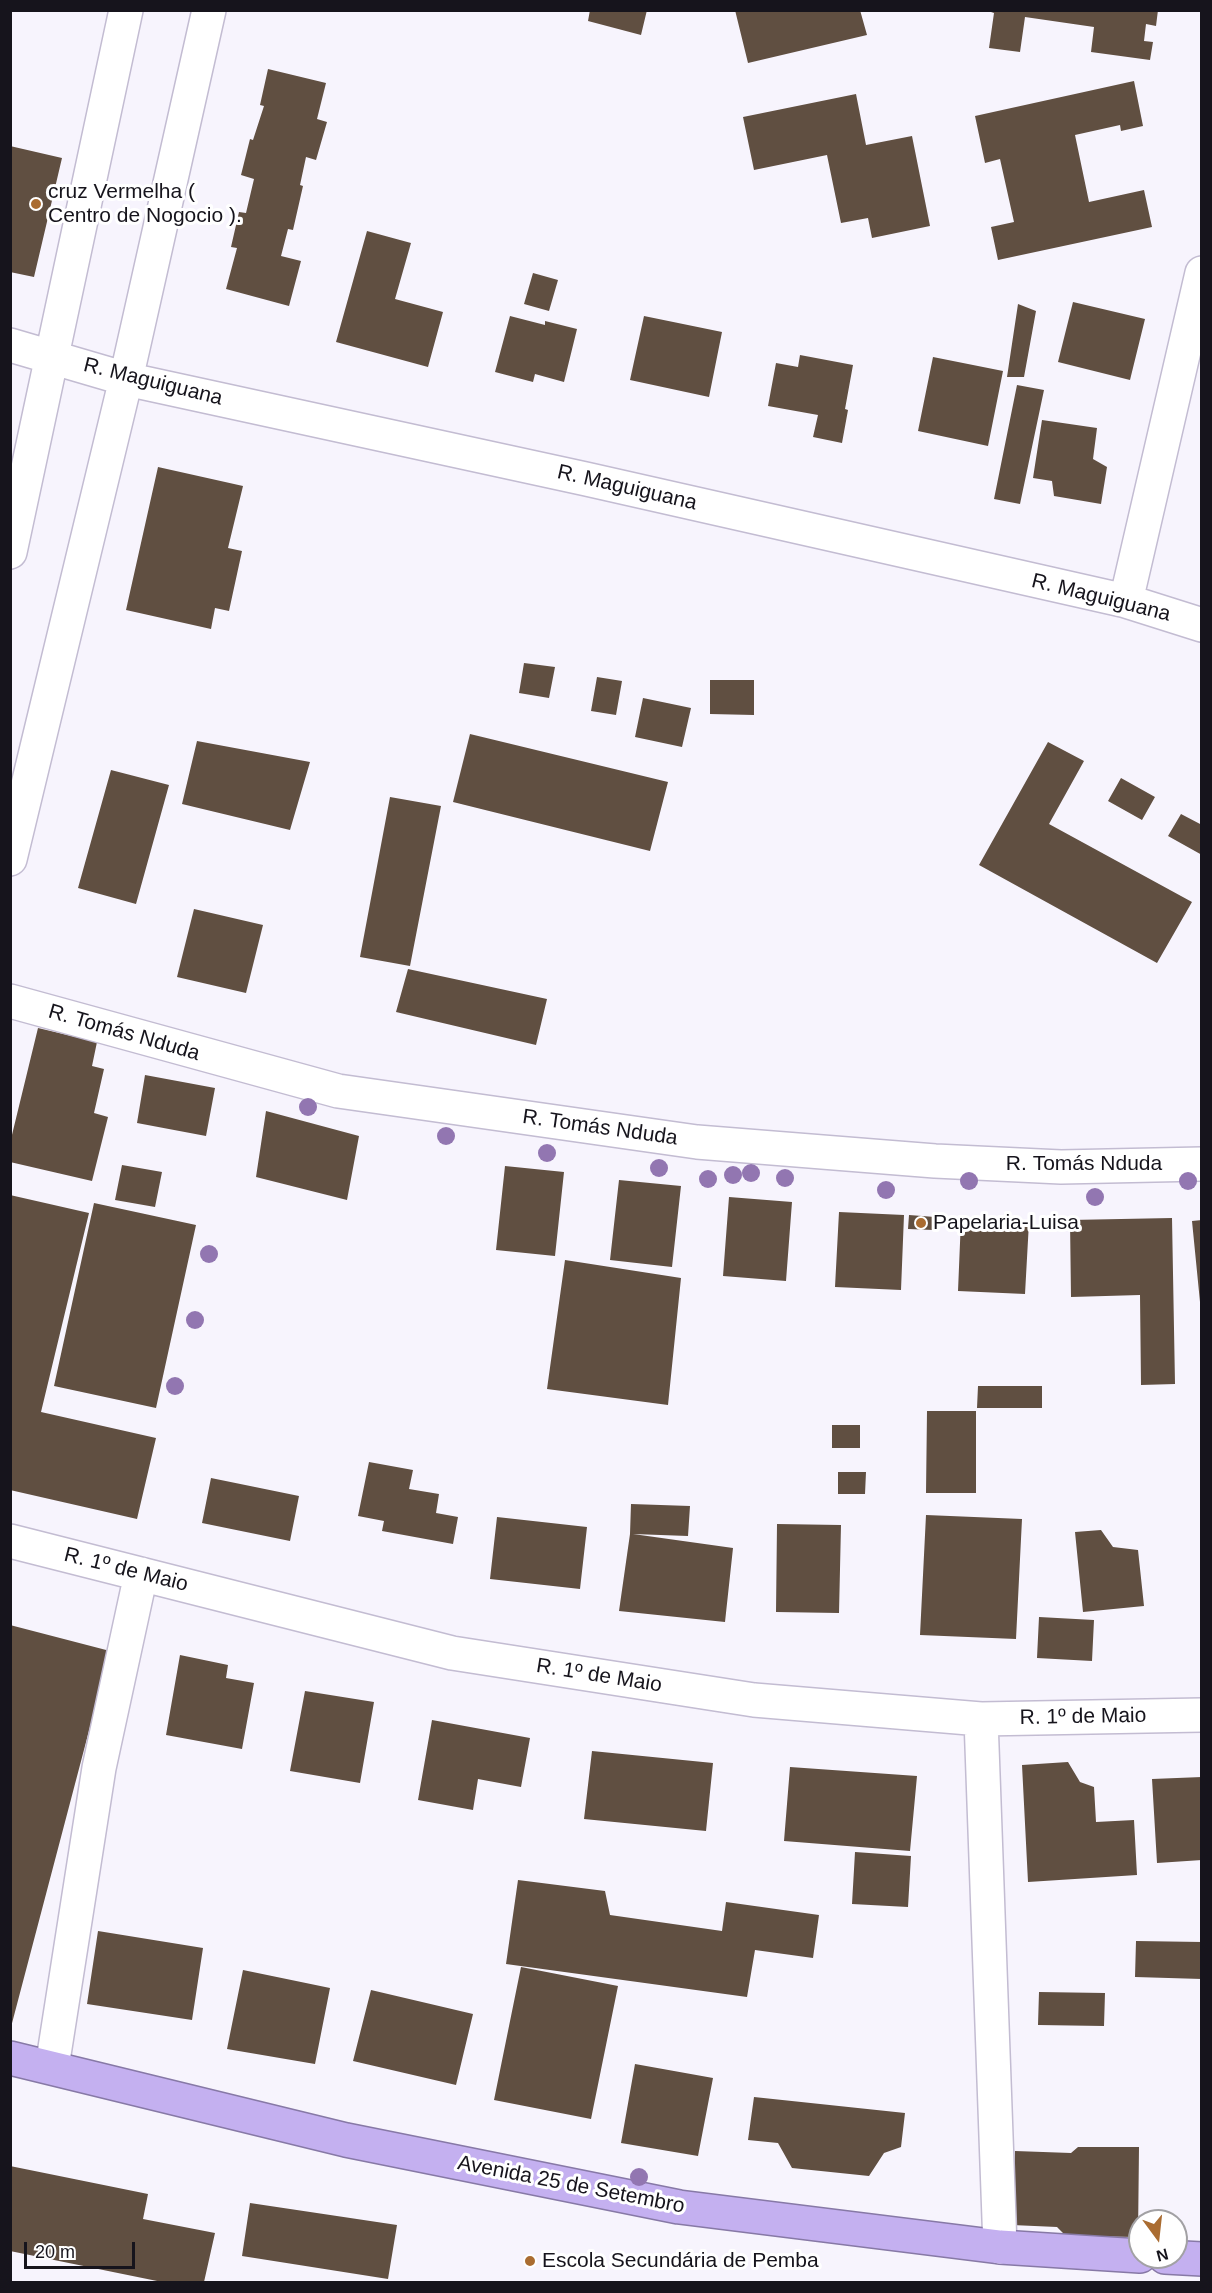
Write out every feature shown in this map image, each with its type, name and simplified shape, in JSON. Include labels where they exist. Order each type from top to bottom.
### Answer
[{"type":"highway","name":"Avenida 25 de Setembro","points":[[10,2058],[346,2140],[679,2207],[1000,2247],[1128,2255]]},
{"type":"street","points":[[10,552],[126,10]]},
{"type":"street","points":[[10,859],[126,379],[209,10]]},
{"type":"street","points":[[1126,601],[1202,273]]},
{"type":"street","name":"R. Maguiguana","points":[[10,345],[126,379],[586,479],[1126,601],[1202,625]]},
{"type":"street","name":"R. Tomás Nduda","points":[[10,1001],[338,1091],[697,1142],[935,1161],[1061,1167],[1202,1164]]},
{"type":"street","name":"R. 1º de Maio","points":[[10,1541],[452,1653],[754,1700],[981,1719],[1202,1714]]},
{"type":"street","points":[[52,2067],[99,1768],[141,1574]]},
{"type":"street","points":[[981,1719],[1000,2247]]},
{"type":"building","points":[[590,10],[647,10],[641,35],[588,21]]},
{"type":"building","points":[[735,10],[860,10],[867,35],[748,63]]},
{"type":"building","points":[[985,10],[1158,10],[1156,26],[1146,24],[1144,41],[1153,42],[1150,60],[1091,52],[1094,27],[1025,17],[1020,52],[989,48],[994,13]]},
{"type":"building","points":[[268,69],[326,83],[317,119],[327,122],[316,160],[306,157],[300,185],[303,186],[293,230],[288,229],[281,256],[301,261],[289,306],[226,289],[237,248],[231,247],[239,212],[246,213],[254,179],[241,175],[250,139],[253,140],[264,106],[260,105]]},
{"type":"building","points":[[1134,81],[1143,126],[1121,131],[1120,125],[1075,135],[1089,202],[1144,190],[1152,227],[998,260],[991,227],[1014,222],[1000,159],[985,163],[975,116]]},
{"type":"building","points":[[856,94],[866,145],[912,136],[930,226],[872,238],[868,218],[841,223],[827,155],[754,170],[743,117]]},
{"type":"building","name":"cruz Vermelha ( Centro de Nogocio ).","points":[[10,146],[62,158],[34,277],[10,272]]},
{"type":"building","points":[[367,231],[411,243],[395,299],[443,312],[428,367],[336,342]]},
{"type":"building","points":[[533,273],[558,280],[549,311],[524,304]]},
{"type":"building","points":[[1073,302],[1145,319],[1130,380],[1058,362]]},
{"type":"building","points":[[1018,304],[1036,311],[1024,377],[1007,377]]},
{"type":"building","points":[[510,316],[545,325],[545,321],[577,329],[564,382],[535,374],[533,382],[495,372]]},
{"type":"building","points":[[644,316],[722,332],[709,397],[630,380]]},
{"type":"building","points":[[800,355],[853,365],[842,443],[813,437],[818,415],[768,406],[776,363],[798,367]]},
{"type":"building","points":[[933,357],[1003,371],[988,446],[918,431]]},
{"type":"building","points":[[1017,385],[1044,390],[1020,504],[994,499]]},
{"type":"building","points":[[1042,420],[1097,428],[1093,459],[1107,467],[1101,504],[1054,496],[1052,481],[1033,478]]},
{"type":"building","points":[[158,467],[243,486],[228,548],[242,551],[229,611],[215,608],[211,629],[126,610]]},
{"type":"building","points":[[524,663],[555,667],[549,698],[519,693]]},
{"type":"building","points":[[597,677],[622,681],[616,715],[591,711]]},
{"type":"building","points":[[710,680],[754,680],[754,715],[710,714]]},
{"type":"building","points":[[643,698],[691,708],[682,747],[635,737]]},
{"type":"building","points":[[470,734],[668,782],[650,851],[453,802]]},
{"type":"building","points":[[197,741],[310,762],[290,830],[182,804]]},
{"type":"building","points":[[1048,742],[1084,761],[1049,824],[1192,902],[1157,963],[979,865]]},
{"type":"building","points":[[111,770],[169,785],[136,904],[78,888]]},
{"type":"building","points":[[1121,778],[1155,797],[1142,820],[1108,801]]},
{"type":"building","points":[[390,797],[441,806],[410,966],[360,957]]},
{"type":"building","points":[[1181,814],[1202,825],[1202,855],[1168,836]]},
{"type":"building","points":[[194,909],[263,925],[246,993],[177,977]]},
{"type":"building","points":[[408,969],[547,999],[536,1045],[396,1012]]},
{"type":"building","points":[[38,1028],[97,1042],[92,1066],[104,1069],[94,1113],[108,1117],[92,1181],[10,1162],[10,1143]]},
{"type":"building","points":[[145,1075],[215,1088],[206,1136],[137,1123]]},
{"type":"building","points":[[266,1111],[359,1136],[347,1200],[256,1177]]},
{"type":"building","points":[[122,1165],[162,1172],[155,1207],[115,1200]]},
{"type":"building","points":[[505,1166],[564,1172],[555,1256],[496,1250]]},
{"type":"building","points":[[619,1180],[681,1186],[672,1267],[610,1260]]},
{"type":"building","points":[[10,1195],[89,1213],[41,1412],[156,1438],[137,1519],[10,1490]]},
{"type":"building","points":[[729,1197],[792,1202],[786,1281],[723,1276]]},
{"type":"building","points":[[94,1203],[196,1225],[156,1408],[54,1386]]},
{"type":"building","points":[[839,1212],[904,1215],[901,1290],[835,1287]]},
{"type":"building","name":"Papelaria-Luisa","points":[[909,1215],[935,1217],[933,1230],[908,1229]]},
{"type":"building","points":[[1172,1218],[1175,1384],[1141,1385],[1140,1295],[1071,1297],[1070,1220]]},
{"type":"building","points":[[961,1219],[1029,1222],[1025,1294],[958,1291]]},
{"type":"building","points":[[1202,1220],[1202,1302],[1200,1302],[1192,1221]]},
{"type":"building","points":[[565,1260],[681,1278],[668,1405],[547,1389]]},
{"type":"building","points":[[978,1386],[1042,1386],[1042,1408],[977,1408]]},
{"type":"building","points":[[927,1411],[976,1411],[976,1493],[926,1493]]},
{"type":"building","points":[[832,1425],[860,1425],[860,1448],[832,1448]]},
{"type":"building","points":[[369,1462],[413,1470],[409,1489],[439,1494],[436,1513],[458,1517],[453,1544],[382,1531],[384,1521],[358,1516]]},
{"type":"building","points":[[838,1472],[866,1472],[865,1494],[838,1494]]},
{"type":"building","points":[[211,1478],[299,1496],[290,1541],[202,1523]]},
{"type":"building","points":[[631,1504],[690,1506],[688,1536],[633,1534],[733,1548],[725,1622],[619,1611],[630,1534]]},
{"type":"building","points":[[926,1515],[1022,1519],[1016,1639],[920,1635]]},
{"type":"building","points":[[497,1517],[587,1527],[580,1589],[490,1579]]},
{"type":"building","points":[[777,1524],[841,1525],[839,1613],[776,1612]]},
{"type":"building","points":[[1101,1530],[1113,1547],[1138,1550],[1144,1606],[1083,1612],[1075,1532]]},
{"type":"building","points":[[1039,1617],[1094,1620],[1092,1661],[1037,1658]]},
{"type":"building","points":[[10,1625],[110,1651],[11,2027],[10,2027]]},
{"type":"building","points":[[180,1655],[228,1665],[226,1678],[254,1683],[242,1749],[166,1735]]},
{"type":"building","points":[[305,1691],[374,1702],[360,1783],[290,1771]]},
{"type":"building","points":[[432,1720],[530,1738],[521,1787],[478,1779],[473,1810],[418,1800]]},
{"type":"building","points":[[592,1751],[713,1763],[706,1831],[584,1819]]},
{"type":"building","points":[[1068,1762],[1080,1782],[1094,1787],[1096,1822],[1134,1820],[1137,1875],[1028,1882],[1022,1765]]},
{"type":"building","points":[[790,1767],[917,1776],[910,1851],[784,1841]]},
{"type":"building","points":[[1202,1777],[1202,1860],[1157,1863],[1152,1779]]},
{"type":"building","points":[[855,1852],[911,1856],[908,1907],[852,1904]]},
{"type":"building","points":[[518,1880],[605,1891],[610,1915],[722,1931],[726,1902],[819,1915],[813,1958],[755,1950],[747,1997],[506,1964]]},
{"type":"building","points":[[98,1931],[203,1948],[192,2020],[87,2004]]},
{"type":"building","points":[[1136,1941],[1202,1942],[1202,1979],[1135,1977]]},
{"type":"building","points":[[521,1967],[618,1986],[591,2119],[494,2100]]},
{"type":"building","points":[[243,1970],[330,1988],[315,2064],[227,2049]]},
{"type":"building","points":[[371,1990],[473,2014],[456,2085],[353,2061]]},
{"type":"building","points":[[1039,1992],[1105,1993],[1104,2026],[1038,2025]]},
{"type":"building","points":[[635,2064],[713,2078],[698,2156],[621,2143]]},
{"type":"building","points":[[754,2097],[905,2113],[901,2147],[884,2153],[869,2176],[792,2168],[778,2143],[748,2140]]},
{"type":"building","points":[[1078,2147],[1139,2147],[1138,2209],[1128,2209],[1128,2237],[1066,2236],[1057,2227],[1012,2225],[1015,2151],[1071,2153]]},
{"type":"building","points":[[10,2166],[148,2194],[143,2219],[215,2233],[204,2282],[162,2282],[10,2251]]},
{"type":"building","points":[[250,2203],[397,2225],[388,2279],[242,2256]]},
{"type":"place","name":"cruz Vermelha ( Centro de Nogocio ).","points":[[36,204]]},
{"type":"place","name":"Papelaria-Luisa","points":[[921,1223]]},
{"type":"place","name":"Escola Secundária de Pemba","points":[[530,2261]]}]
